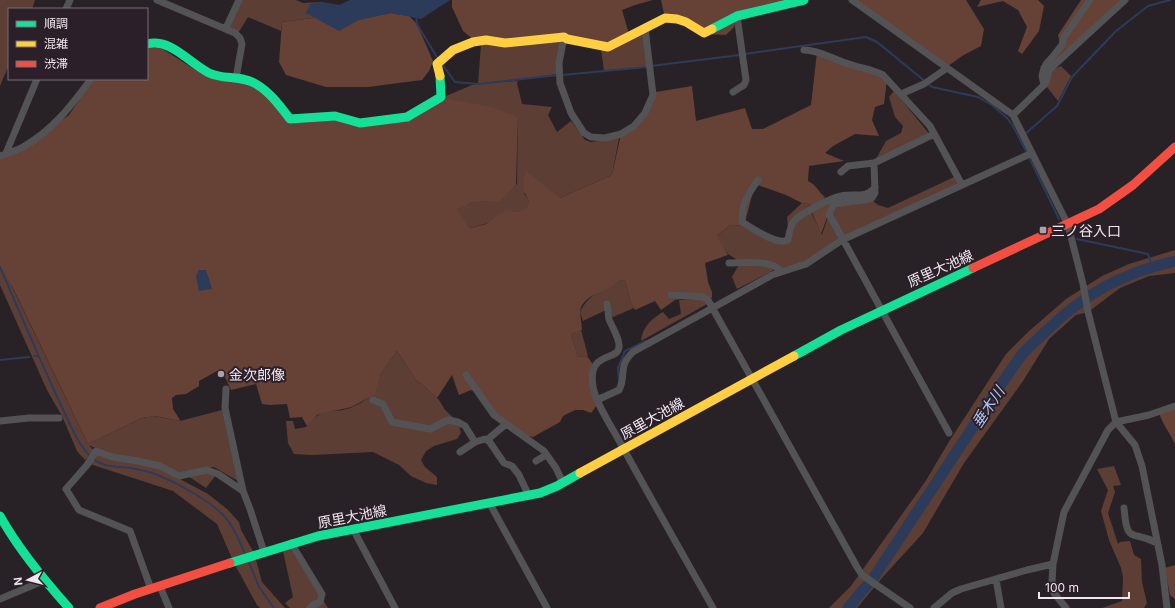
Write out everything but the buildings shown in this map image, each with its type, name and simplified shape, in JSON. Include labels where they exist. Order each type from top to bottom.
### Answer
[{"type":"main road","points":[[148,44],[159,43],[167,46],[209,73],[218,77],[236,78],[250,81],[268,93],[290,119],[335,116],[360,123],[407,117],[439,99],[441,97],[442,82],[437,64],[462,45],[485,40],[506,44],[564,37],[567,39],[608,47],[665,18],[676,17],[694,25],[704,33],[737,16],[804,0]]},
{"type":"main road","name":"原里大池線","points":[[100,608],[156,587],[291,543],[353,529],[490,504],[540,493],[563,483],[624,450],[841,330],[881,310],[1099,210],[1133,185],[1175,147]]},
{"type":"main road","points":[[0,516],[28,563],[69,608]]},
{"type":"street","points":[[157,0],[235,33],[240,38],[242,44],[236,78]]},
{"type":"street","points":[[226,28],[239,0]]},
{"type":"street","points":[[852,0],[1013,115],[1068,225],[1116,422],[1135,445],[1142,466],[1162,565],[1167,608]]},
{"type":"street","points":[[1044,85],[1042,76],[1044,68],[1062,45],[1064,37],[1090,0]]},
{"type":"street","points":[[1013,115],[1046,83],[1049,70],[1125,0]]},
{"type":"street","points":[[733,92],[744,85],[746,80],[737,16]]},
{"type":"street","points":[[564,37],[559,64],[560,83],[571,113],[584,133],[591,137],[605,138],[621,134],[634,126],[645,113],[653,95],[651,67],[645,28]]},
{"type":"street","points":[[804,50],[817,52],[848,64],[874,70],[882,75],[930,126],[962,185]]},
{"type":"street","points":[[901,94],[926,83],[947,68]]},
{"type":"street","points":[[3,154],[37,80]]},
{"type":"street","points":[[3,154],[23,147],[54,123],[64,114],[89,80]]},
{"type":"street","points":[[841,172],[848,166],[874,163],[934,134]]},
{"type":"street","points":[[597,400],[619,390],[622,381],[622,369],[624,362],[633,352],[772,275],[806,264],[842,240],[1032,153]]},
{"type":"street","points":[[874,163],[875,193],[872,198],[834,204],[829,214],[949,433]]},
{"type":"street","points":[[758,180],[746,197],[742,212],[742,222],[757,232],[784,242],[788,240],[791,226],[795,220],[810,210],[825,201],[840,196],[852,194],[867,195],[875,187]]},
{"type":"street","points":[[729,263],[767,263],[775,265],[781,272]]},
{"type":"street","points":[[671,295],[703,297],[708,300],[862,575],[910,608]]},
{"type":"street","points":[[607,304],[608,318],[619,343],[619,349],[616,353],[599,361],[595,365],[592,380],[593,390],[624,450],[713,608]]},
{"type":"street","points":[[466,375],[494,415],[544,451],[546,456],[556,468],[563,483]]},
{"type":"street","points":[[226,389],[225,408],[243,491],[264,552]]},
{"type":"street","points":[[374,400],[383,404],[392,422],[430,429],[448,420],[458,422],[465,426],[475,442]]},
{"type":"street","points":[[1066,608],[1054,593],[1052,582],[1053,564],[1064,512],[1108,430],[1116,422],[1175,406]]},
{"type":"street","points":[[0,421],[29,418],[59,418]]},
{"type":"street","points":[[460,452],[475,442],[486,440],[506,424]]},
{"type":"street","points":[[486,440],[489,441],[504,463],[512,466],[520,475],[529,496]]},
{"type":"street","points":[[169,608],[156,587],[130,531],[79,510],[66,489],[96,451],[112,457],[160,466],[179,476],[207,470],[218,474],[243,491]]},
{"type":"street","points":[[536,461],[546,456]]},
{"type":"street","points":[[490,504],[547,608]]},
{"type":"street","points":[[1124,508],[1127,531],[1131,535],[1147,537],[1157,543]]},
{"type":"street","points":[[353,529],[395,608]]},
{"type":"street","points":[[291,543],[322,594],[320,602],[310,608]]},
{"type":"street","points":[[934,608],[952,593],[961,589],[1053,564]]},
{"type":"street","points":[[996,579],[1001,608]]},
{"type":"street","points":[[0,599],[43,581]]},
{"type":"shaded area","points":[[0,0],[35,0],[32,8],[8,8],[8,67],[0,86]]},
{"type":"shaded area","points":[[240,0],[296,0],[303,3],[323,2],[319,17],[282,22],[281,31],[248,17],[237,35],[226,28]]},
{"type":"shaded area","points":[[452,0],[653,0],[622,10],[629,34],[608,47],[564,37],[474,40],[463,31],[452,7]]},
{"type":"shaded area","points":[[661,0],[796,0],[737,16],[734,27],[726,35],[705,34],[665,18]]},
{"type":"shaded area","points":[[851,0],[966,0],[984,29],[981,46],[962,56],[948,66]]},
{"type":"shaded area","points":[[981,0],[1038,0],[1044,6],[1039,31],[1022,54],[1018,51],[1027,27],[1018,10],[1003,1],[977,7]]},
{"type":"shaded area","points":[[1081,0],[1123,0],[1045,72],[1041,69],[1043,62],[1060,44],[1058,35]]},
{"type":"shaded area","points":[[391,13],[409,16],[417,24],[433,61],[429,71],[422,80],[368,87],[326,87],[286,75],[279,62],[282,22],[320,17],[347,22]]},
{"type":"shaded area","points":[[646,31],[647,67],[604,71],[601,49]]},
{"type":"shaded area","points":[[563,40],[557,74],[500,82],[518,81],[517,83],[522,104],[552,107],[548,115],[557,132],[571,121],[585,140],[591,142],[619,138],[612,175],[560,198],[524,193],[529,201],[529,208],[517,212],[506,211],[488,223],[470,228],[456,210],[473,202],[500,200],[517,184],[518,117],[439,99],[472,85],[478,84],[481,44]]},
{"type":"shaded area","points":[[148,47],[161,48],[205,76],[251,81],[290,119],[365,122],[407,117],[442,98],[492,107],[518,117],[516,185],[500,201],[473,202],[457,210],[470,228],[486,224],[506,210],[517,212],[527,208],[529,201],[523,186],[526,171],[560,198],[612,175],[621,134],[635,126],[656,92],[692,86],[696,121],[745,108],[752,129],[763,129],[811,105],[817,52],[887,79],[884,104],[875,107],[872,120],[879,136],[855,134],[833,146],[825,153],[844,161],[809,166],[808,181],[825,197],[822,201],[811,208],[809,204],[802,203],[786,195],[755,184],[744,226],[730,225],[717,236],[728,255],[705,263],[712,298],[702,295],[675,300],[661,310],[655,301],[635,310],[631,303],[625,281],[620,280],[614,285],[589,298],[585,302],[580,311],[582,330],[571,334],[578,357],[587,356],[594,366],[597,405],[591,413],[583,410],[575,410],[563,416],[560,422],[533,437],[520,434],[494,415],[476,392],[471,390],[459,395],[452,375],[437,398],[416,380],[397,351],[381,374],[375,394],[352,407],[317,415],[307,426],[302,417],[290,418],[287,404],[262,404],[256,384],[231,390],[223,373],[217,371],[199,381],[199,386],[186,394],[176,395],[172,398],[173,409],[180,421],[155,416],[142,418],[88,444],[13,288],[0,266],[0,157],[21,151],[69,115],[92,80],[148,80]]},
{"type":"shaded area","points":[[1061,66],[1071,76],[1058,101],[1047,87],[1052,70]]},
{"type":"shaded area","points":[[894,91],[931,136],[876,159],[886,141],[901,133],[903,126],[895,117],[889,97]]},
{"type":"shaded area","points":[[954,177],[958,185],[889,218],[806,264],[781,270],[775,265],[738,263],[736,259],[728,254],[716,237],[730,225],[744,226],[789,241],[787,217],[802,203],[809,204],[810,210],[822,235],[829,214],[836,204],[870,199],[878,205],[888,208]]},
{"type":"shaded area","points":[[843,197],[842,201],[830,210],[821,234],[811,210]]},
{"type":"shaded area","points":[[1175,250],[1175,273],[1149,276],[1120,288],[1088,312],[1076,315],[1049,339],[1023,381],[964,463],[923,533],[857,608],[829,608],[851,586],[925,482],[950,440],[1006,354],[1028,332],[1066,299],[1102,276],[1129,264]]},
{"type":"shaded area","points":[[0,262],[88,444],[142,418],[154,416],[180,421],[222,410],[238,481],[214,467],[177,473],[99,450],[89,445],[94,451],[85,460],[77,451],[62,416],[47,390],[0,285]]},
{"type":"shaded area","points":[[740,265],[769,266],[774,270],[737,289],[732,277]]},
{"type":"shaded area","points":[[620,280],[625,281],[631,303],[634,308],[613,317],[606,310],[583,321],[580,312],[588,300]]},
{"type":"shaded area","points":[[702,299],[707,304],[641,341],[645,328],[651,321],[663,312],[669,319],[681,314],[679,300]]},
{"type":"shaded area","points":[[581,330],[588,356],[578,357],[571,334]]},
{"type":"shaded area","points":[[397,351],[416,380],[439,400],[445,410],[458,422],[461,433],[457,439],[434,446],[426,451],[421,460],[425,467],[437,477],[437,485],[426,483],[411,476],[399,465],[373,452],[312,455],[294,454],[288,443],[286,421],[293,421],[295,429],[306,427],[312,420],[323,413],[346,409],[361,403],[374,394],[381,374]]},
{"type":"shaded area","points":[[1175,408],[1175,444],[1159,413]]},
{"type":"shaded area","points":[[96,453],[163,470],[208,494],[227,509],[239,522],[241,530],[254,553],[262,582],[285,608],[260,608],[257,605],[234,563],[217,524],[173,491],[90,464]]},
{"type":"shaded area","points":[[1114,466],[1121,485],[1113,486],[1115,492],[1108,513],[1118,544],[1120,542],[1130,541],[1134,555],[1141,559],[1142,582],[1147,603],[1144,608],[1102,608],[1122,601],[1123,577],[1121,568],[1109,540],[1101,511],[1108,490],[1097,469]]},
{"type":"shaded area","points":[[210,472],[216,475],[206,488],[188,476]]},
{"type":"shaded area","points":[[290,548],[328,608],[290,608],[285,603],[293,597],[283,551]]},
{"type":"shaded area","points":[[1175,565],[1175,599],[1170,595],[1165,568]]},
{"type":"water","points":[[350,0],[450,0],[421,19],[391,13],[359,20],[339,31],[306,13],[310,4],[323,2],[339,5]]},
{"type":"water","points":[[199,270],[206,270],[212,289],[199,291],[196,276]]},
{"type":"waterway","points":[[1024,135],[1057,106],[1072,77],[1116,31],[1148,6],[1170,0]]},
{"type":"waterway","points":[[416,15],[417,24],[438,59]]},
{"type":"waterway","points":[[745,54],[866,37],[877,42],[932,87],[978,97],[992,105],[1007,118],[1013,126],[1027,153]]},
{"type":"waterway","points":[[651,66],[740,55]]},
{"type":"waterway","points":[[442,64],[455,82],[478,84],[558,75]]},
{"type":"waterway","points":[[562,75],[647,67]]},
{"type":"waterway","points":[[1029,157],[1059,219]]},
{"type":"waterway","points":[[1077,239],[1148,254],[1152,266]]},
{"type":"waterway","name":"垂木川","points":[[848,608],[874,577],[1023,353],[1060,319],[1089,296],[1138,272],[1175,261]]},
{"type":"waterway","points":[[0,267],[70,424],[77,438],[90,456]]},
{"type":"waterway","points":[[619,381],[618,368],[625,351],[646,341]]},
{"type":"waterway","points":[[34,356],[39,356]]},
{"type":"waterway","points":[[0,360],[29,357]]},
{"type":"waterway","points":[[94,459],[106,465],[131,468],[152,473],[192,492],[225,517],[231,525],[245,554]]},
{"type":"waterway","points":[[248,560],[259,587],[274,608]]},
{"type":"traffic: fast","points":[[712,29],[737,16],[804,0]]},
{"type":"traffic: fast","points":[[148,44],[156,43],[172,48],[209,73],[244,79],[256,84],[279,104],[290,119],[335,116],[360,123],[407,117],[441,97],[440,76]]},
{"type":"traffic: fast","points":[[794,356],[841,330],[973,268]]},
{"type":"traffic: fast","points":[[230,563],[318,536],[540,493],[557,486],[580,473]]},
{"type":"traffic: fast","points":[[0,516],[15,541],[32,564],[69,608]]},
{"type":"traffic: slow","points":[[440,76],[437,64],[453,50],[473,42],[486,40],[505,43],[564,37],[567,39],[608,47],[665,18],[677,19],[686,22],[704,33],[712,29]]},
{"type":"traffic: slow","points":[[580,473],[794,356]]},
{"type":"traffic: jam","points":[[973,268],[1099,209],[1133,185],[1175,147]]},
{"type":"traffic: jam","points":[[100,608],[135,594],[230,563]]},
{"type":"place","name":"三ノ谷入口","points":[[1043,230]]},
{"type":"place","name":"金次郎像","points":[[221,374]]}]
